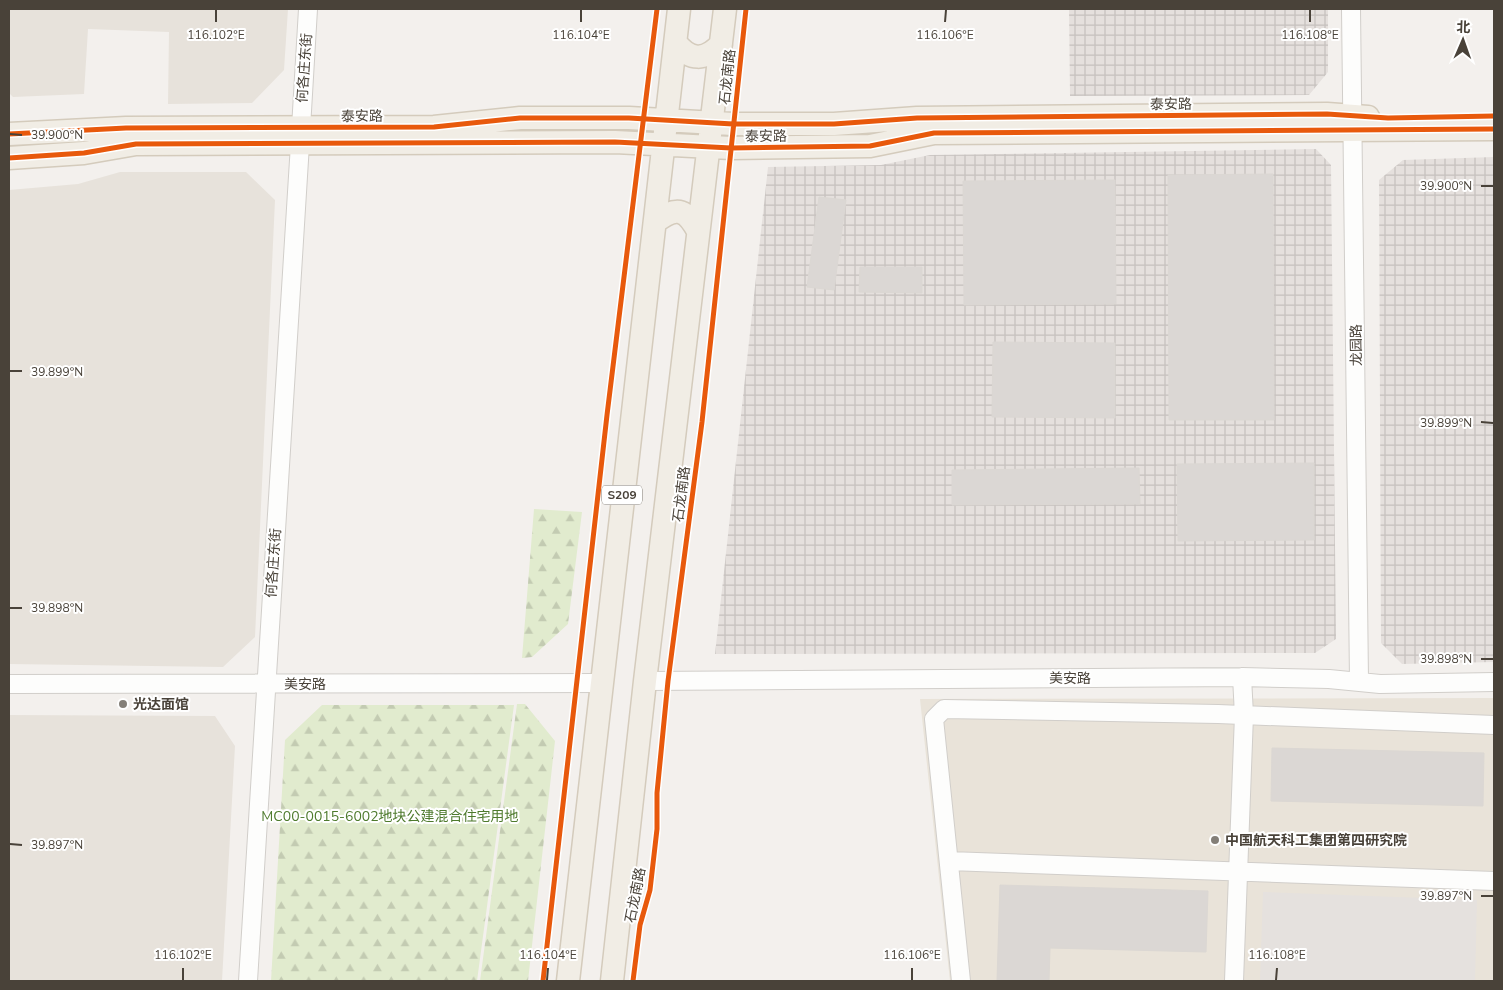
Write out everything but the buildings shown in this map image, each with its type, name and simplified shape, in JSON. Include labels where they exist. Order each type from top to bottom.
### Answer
[{"type":"main road","name":"S209","points":[[568,981],[600,683],[679,9]]},
{"type":"main road","name":"石龙南路","points":[[612,981],[645,681],[725,9]]},
{"type":"main road","points":[[676,43],[683,52],[692,57],[702,58],[713,53],[721,44]]},
{"type":"main road","name":"泰安路","points":[[9,158],[84,153],[136,144],[434,127],[520,118],[629,118],[711,123],[834,124],[917,118],[1327,114],[1353,123],[1494,129]]},
{"type":"main road","name":"泰安路","points":[[9,134],[126,128],[301,136],[615,142],[708,147],[870,146],[934,133],[1353,123],[1494,116]]},
{"type":"main road","points":[[655,222],[672,211],[683,212],[693,221],[698,230]]},
{"type":"street","name":"何各庄东街","points":[[248,981],[308,9]]},
{"type":"street","name":"龙园路","points":[[1351,9],[1359,680]]},
{"type":"street","name":"美安路","points":[[645,681],[1242,677],[1359,680],[1380,684],[1494,682]]},
{"type":"street","points":[[1234,981],[1244,715],[1242,677]]},
{"type":"street","name":"美安路","points":[[9,684],[600,683]]},
{"type":"street","points":[[961,981],[934,719],[944,709],[1244,715],[1494,725]]},
{"type":"street","points":[[949,861],[1494,881]]},
{"type":"shaded area","points":[[9,9],[288,9],[284,70],[252,103],[168,104],[169,32],[88,29],[84,94],[13,97],[9,93]]},
{"type":"shaded area","points":[[1069,9],[1328,9],[1328,72],[1309,95],[1070,96]]},
{"type":"shaded area","points":[[1316,149],[1331,165],[1336,639],[1315,653],[715,654],[768,167],[881,165],[930,155]]},
{"type":"shaded area","points":[[1494,157],[1494,662],[1402,664],[1381,643],[1379,180],[1403,160]]},
{"type":"shaded area","points":[[120,172],[246,172],[275,200],[255,637],[223,667],[9,664],[9,190],[78,184]]},
{"type":"shaded area","name":"中国航天科工集团第四研究院","points":[[1494,698],[1494,981],[950,981],[920,699]]},
{"type":"shaded area","points":[[9,715],[215,716],[235,746],[222,981],[9,981]]},
{"type":"shaded area","points":[[1263,892],[1477,900],[1475,981],[1260,981]]},
{"type":"green space","points":[[534,509],[582,512],[568,624],[532,657],[522,658]]},
{"type":"green space","points":[[517,704],[525,704],[555,741],[528,981],[480,981]]},
{"type":"green space","name":"MC00-0015-6002地块公建混合住宅用地","points":[[322,705],[514,705],[477,981],[271,981],[285,740]]},
{"type":"cycle path","points":[[543,981],[607,415],[657,9]]},
{"type":"cycle path","points":[[633,981],[640,925],[650,890],[657,829],[657,793],[668,681],[702,422],[746,9]]},
{"type":"cycle path","points":[[9,134],[126,128],[434,127],[520,118],[629,118],[733,124],[834,124],[917,118],[1327,114],[1388,118],[1494,116]]},
{"type":"cycle path","points":[[9,158],[84,153],[136,144],[615,142],[731,148],[870,146],[934,133],[1494,129]]},
{"type":"place","name":"光达面馆","points":[[123,704]]},
{"type":"place","name":"中国航天科工集团第四研究院","points":[[1215,840]]}]
